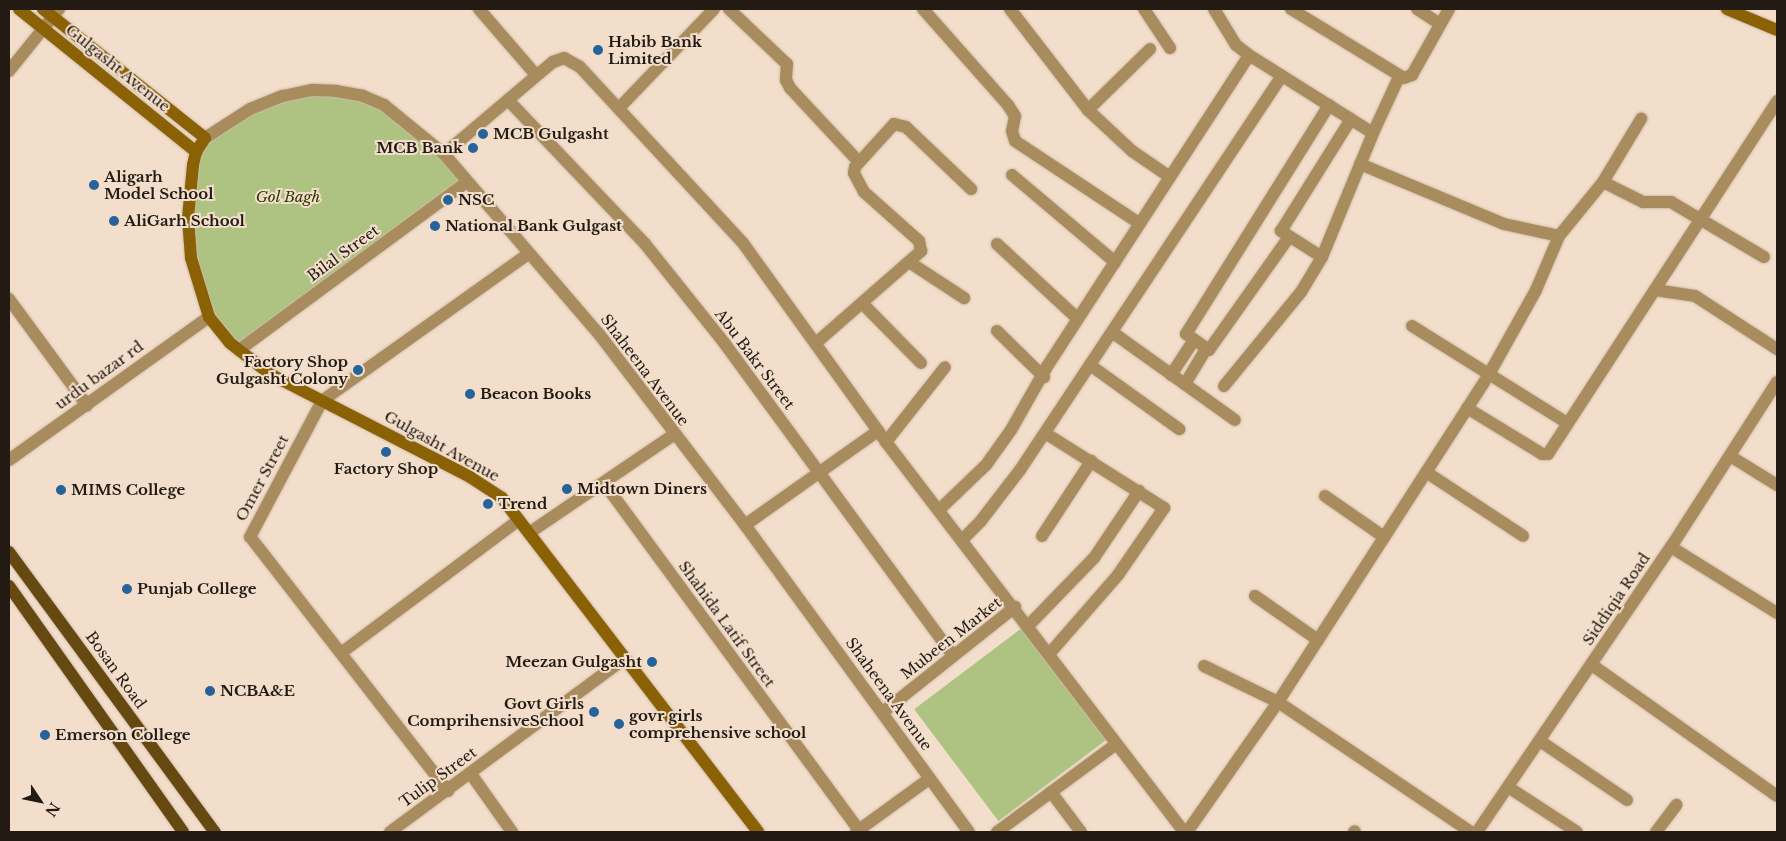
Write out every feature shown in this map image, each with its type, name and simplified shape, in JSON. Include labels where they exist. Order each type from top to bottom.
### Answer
[{"type":"main road","name":"Bosan Road","points":[[9,552],[215,832]]},
{"type":"main road","points":[[9,586],[183,832]]},
{"type":"street","name":"Gulgasht Avenue","points":[[19,9],[196,152]]},
{"type":"street","points":[[479,9],[536,75]]},
{"type":"street","points":[[619,108],[714,9]]},
{"type":"street","points":[[729,9],[787,64],[786,80],[790,88],[859,162]]},
{"type":"street","points":[[923,9],[1008,105],[1015,116],[1012,131],[1015,141],[1139,224]]},
{"type":"street","points":[[1010,9],[1088,110],[1132,151],[1170,177]]},
{"type":"street","points":[[1144,9],[1170,48]]},
{"type":"street","points":[[1214,9],[1236,45],[1372,133]]},
{"type":"street","points":[[1291,9],[1400,77],[1412,75],[1449,9]]},
{"type":"street","points":[[1417,9],[1440,24]]},
{"type":"street","points":[[1726,9],[1777,30]]},
{"type":"street","name":"Gulgasht Avenue","points":[[52,11],[205,138],[196,152],[188,218],[191,258],[209,317],[239,350],[270,374],[470,477],[502,498],[758,832]]},
{"type":"street","points":[[9,71],[43,28],[52,11]]},
{"type":"street","points":[[1088,110],[1150,49]]},
{"type":"street","points":[[939,510],[986,465],[1249,55]]},
{"type":"street","points":[[444,154],[536,75],[564,58],[580,67],[743,242],[886,442],[1015,607],[1115,745],[1185,832],[1278,702],[1488,376],[1536,290],[1559,236],[1603,182],[1641,119]]},
{"type":"street","points":[[962,540],[985,516],[1045,433],[1282,76]]},
{"type":"street","points":[[1224,386],[1301,292],[1322,257],[1372,133],[1400,77]]},
{"type":"street","name":"Shaheena Avenue","points":[[205,138],[250,109],[283,96],[312,90],[336,91],[363,96],[384,105],[444,154],[598,334],[673,435],[745,525],[969,832]]},
{"type":"street","name":"Abu Bakr Street","points":[[508,100],[645,244],[725,344],[953,656]]},
{"type":"street","points":[[1467,408],[1545,455],[1777,102]]},
{"type":"street","points":[[1289,237],[1210,349],[1194,340],[1185,332],[1328,105]]},
{"type":"street","points":[[1322,257],[1289,237],[1282,229],[1351,119]]},
{"type":"street","points":[[816,343],[909,262],[923,246],[864,192],[854,173],[859,162],[894,124],[901,124],[971,189]]},
{"type":"street","points":[[1360,164],[1504,224],[1559,236]]},
{"type":"street","points":[[1012,175],[1115,262]]},
{"type":"street","name":"Bilal Street","points":[[239,350],[467,182]]},
{"type":"street","points":[[1603,182],[1643,202],[1671,202],[1764,257]]},
{"type":"street","points":[[997,244],[1078,319]]},
{"type":"street","name":"Omer Street","points":[[448,791],[250,536],[322,401],[528,254]]},
{"type":"street","points":[[909,262],[964,298]]},
{"type":"street","points":[[1655,290],[1696,296],[1777,349]]},
{"type":"street","points":[[9,299],[87,404]]},
{"type":"street","points":[[862,303],[921,362]]},
{"type":"street","name":"urdu bazar rd","points":[[9,460],[209,317]]},
{"type":"street","points":[[1412,326],[1488,376],[1567,423]]},
{"type":"street","points":[[997,331],[1044,377]]},
{"type":"street","points":[[1112,332],[1235,420]]},
{"type":"street","points":[[1171,374],[1194,340]]},
{"type":"street","points":[[1185,384],[1206,348]]},
{"type":"street","points":[[1090,366],[1179,429]]},
{"type":"street","points":[[886,442],[945,367]]},
{"type":"street","name":"Siddiqia Road","points":[[1477,832],[1671,547],[1777,382]]},
{"type":"street","points":[[745,525],[878,431]]},
{"type":"street","points":[[1045,433],[1162,506],[1164,511],[1118,575],[1049,654]]},
{"type":"street","points":[[530,533],[673,435]]},
{"type":"street","points":[[1730,456],[1777,485]]},
{"type":"street","points":[[1042,536],[1091,461]]},
{"type":"street","points":[[1426,472],[1523,536]]},
{"type":"street","name":"Shahida Latif Street","points":[[604,483],[858,831]]},
{"type":"street","points":[[1028,626],[1094,558],[1139,491]]},
{"type":"street","points":[[1325,496],[1384,537]]},
{"type":"street","points":[[341,653],[519,520]]},
{"type":"street","points":[[1671,547],[1777,613]]},
{"type":"street","points":[[1256,596],[1318,640]]},
{"type":"street","name":"Mubeen Market","points":[[883,712],[1015,607]]},
{"type":"street","name":"Tulip Street","points":[[390,832],[626,658]]},
{"type":"street","points":[[1592,665],[1777,796]]},
{"type":"street","points":[[1204,666],[1278,702],[1471,832]]},
{"type":"street","points":[[1540,741],[1627,800]]},
{"type":"street","points":[[997,832],[1115,745]]},
{"type":"street","points":[[471,774],[512,832]]},
{"type":"street","points":[[858,831],[929,779]]},
{"type":"street","points":[[1508,787],[1577,832]]},
{"type":"street","points":[[1051,792],[1081,832]]},
{"type":"street","points":[[1656,832],[1676,805]]},
{"type":"green space","name":"Gol Bagh","points":[[312,90],[384,105],[467,182],[239,350],[209,317],[188,218],[205,138],[250,109]]},
{"type":"green space","points":[[1030,622],[1114,734],[998,821],[914,709]]},
{"type":"place","name":"Habib Bank Limited","points":[[598,50]]},
{"type":"place","name":"MCB Gulgasht","points":[[483,134]]},
{"type":"place","name":"MCB Bank","points":[[473,148]]},
{"type":"place","name":"Aligarh Model School","points":[[94,185]]},
{"type":"place","name":"NSC","points":[[448,200]]},
{"type":"place","name":"AliGarh School","points":[[114,221]]},
{"type":"place","name":"National Bank Gulgast","points":[[435,226]]},
{"type":"place","name":"Factory Shop Gulgasht Colony","points":[[358,370]]},
{"type":"place","name":"Beacon Books","points":[[470,394]]},
{"type":"place","name":"Factory Shop","points":[[386,452]]},
{"type":"place","name":"Midtown Diners","points":[[567,489]]},
{"type":"place","name":"MIMS College","points":[[61,490]]},
{"type":"place","name":"Trend","points":[[488,504]]},
{"type":"place","name":"Punjab College","points":[[127,589]]},
{"type":"place","name":"Meezan Gulgasht","points":[[652,662]]},
{"type":"place","name":"NCBA&E","points":[[210,691]]},
{"type":"place","name":"Govt Girls ComprihensiveSchool","points":[[594,712]]},
{"type":"place","name":"govr girls comprehensive school","points":[[619,724]]},
{"type":"place","name":"Emerson College","points":[[45,735]]}]
